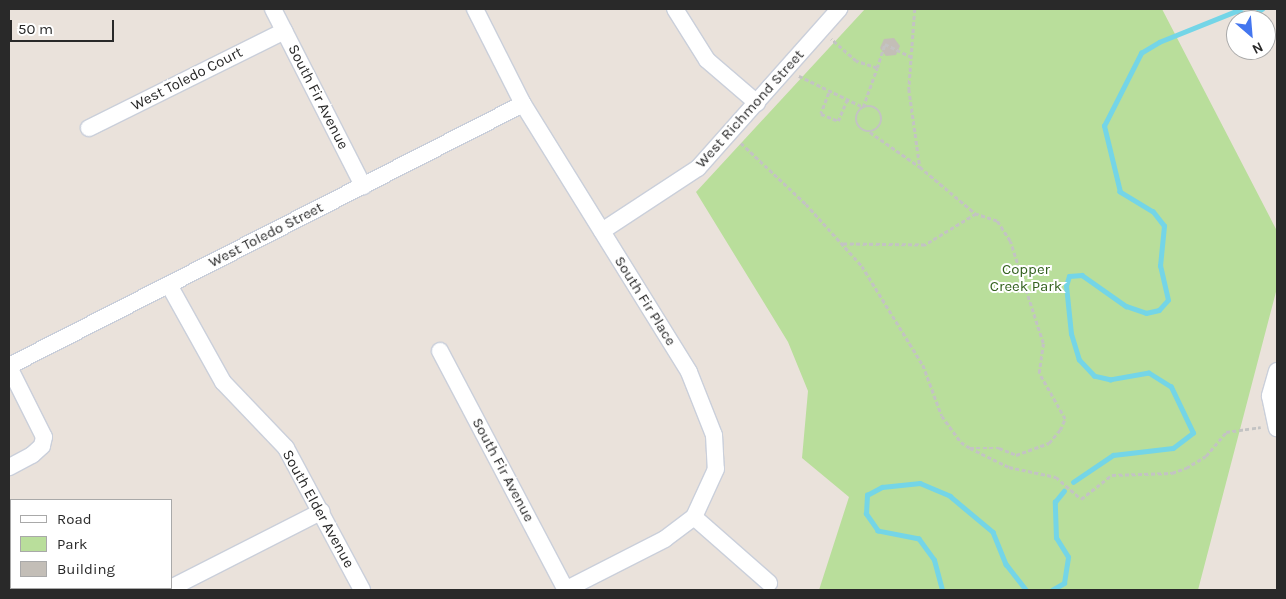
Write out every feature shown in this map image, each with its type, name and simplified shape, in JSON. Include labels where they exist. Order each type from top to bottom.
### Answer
[{"type":"street","name":"South Fir Avenue","points":[[272,9],[363,186]]},
{"type":"street","points":[[675,9],[708,60],[757,103]]},
{"type":"street","name":"West Richmond Street","points":[[602,231],[698,168],[838,9]]},
{"type":"street","name":"South Fir Place","points":[[482,11],[523,104],[685,364],[709,417],[716,469],[694,517]]},
{"type":"street","name":"West Toledo Court","points":[[89,128],[284,31]]},
{"type":"street","name":"West Toledo Street","points":[[9,366],[523,104]]},
{"type":"street","name":"South Elder Avenue","points":[[168,285],[212,366],[235,396],[286,448],[322,511],[362,590]]},
{"type":"street","name":"South Fir Avenue","points":[[440,351],[565,590]]},
{"type":"street","points":[[9,366],[44,437],[32,455],[9,467]]},
{"type":"street","points":[[1270,427],[1270,396],[1276,374]]},
{"type":"street","points":[[172,587],[322,511]]},
{"type":"street","points":[[565,590],[665,539],[694,517],[769,583]]},
{"type":"path","points":[[914,9],[909,89],[920,167]]},
{"type":"path","points":[[831,39],[856,61],[876,68]]},
{"type":"path","points":[[912,57],[885,44],[863,107],[858,110],[858,125],[920,167],[976,214],[997,221],[1010,241],[1043,343],[1039,373],[1065,419],[1049,442],[1016,455],[999,448],[970,448]]},
{"type":"path","points":[[799,76],[830,93],[863,107],[877,110],[883,119],[879,128],[868,131]]},
{"type":"path","points":[[830,93],[821,114],[829,118],[838,121],[847,100]]},
{"type":"path","points":[[741,143],[806,204],[862,266],[923,365],[950,430],[970,448],[1022,471],[1056,477],[1082,499],[1112,475],[1172,473],[1186,468],[1206,456],[1226,432],[1270,427]]},
{"type":"path","points":[[843,244],[925,245],[976,214]]},
{"type":"green space","name":"Copper Creek Park","points":[[865,9],[1162,9],[1277,231],[1277,288],[1198,590],[819,590],[849,497],[802,458],[808,391],[788,342],[696,192]]},
{"type":"building","points":[[894,38],[900,46],[896,55],[886,56],[880,48],[884,39]]},
{"type":"waterway","points":[[1073,482],[1113,455],[1173,448],[1193,433],[1171,387],[1149,373],[1111,380],[1094,376],[1079,360],[1071,334],[1066,286],[1069,276],[1082,275],[1126,306],[1146,313],[1159,310],[1168,300],[1160,266],[1164,226],[1153,212],[1120,192],[1104,126],[1141,53],[1159,42],[1236,11],[1253,15],[1262,9]]},
{"type":"waterway","points":[[942,590],[934,560],[919,539],[878,531],[866,514],[867,495],[882,487],[920,483],[950,496],[993,532],[1006,564],[1026,590]]},
{"type":"waterway","points":[[1052,590],[1064,583],[1068,557],[1056,538],[1055,502],[1064,491]]}]
